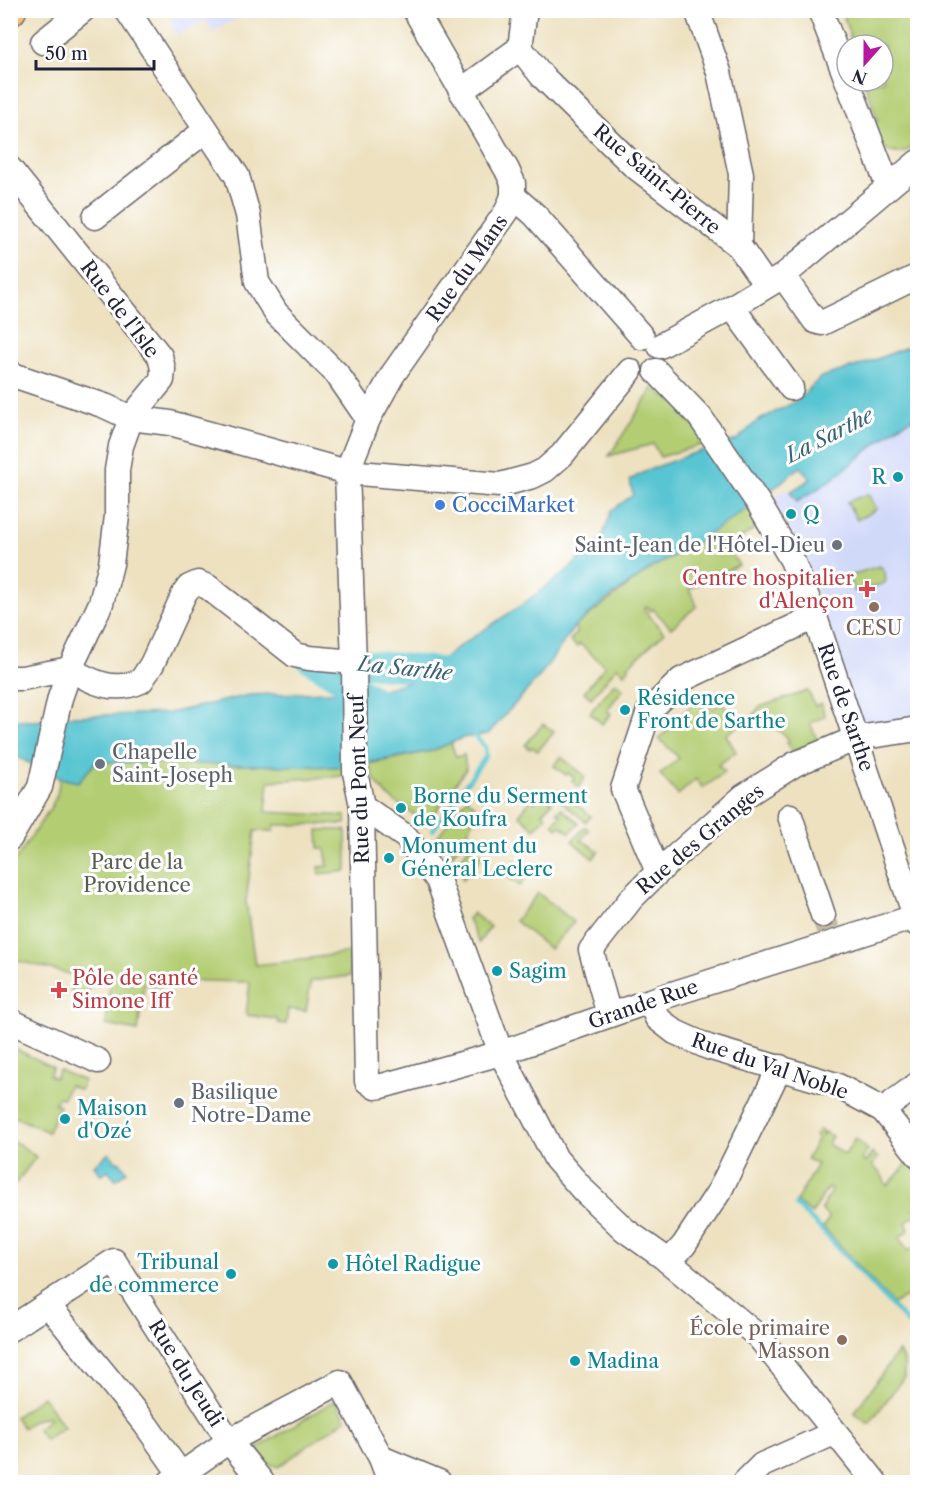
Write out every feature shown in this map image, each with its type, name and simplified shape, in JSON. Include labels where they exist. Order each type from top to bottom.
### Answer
[{"type":"street","points":[[43,42],[83,10]]},
{"type":"street","points":[[127,10],[237,176],[248,216],[256,282],[276,313],[337,374],[353,394],[368,419]]},
{"type":"street","name":"Rue du Mans","points":[[347,472],[368,419],[393,374],[495,231],[513,196],[513,183],[507,170],[415,10]]},
{"type":"street","points":[[461,91],[520,48],[525,10]]},
{"type":"street","points":[[697,10],[719,72],[741,174],[739,246]]},
{"type":"street","points":[[820,10],[888,186]]},
{"type":"street","name":"Rue Saint-Pierre","points":[[520,48],[542,76],[633,165],[739,246],[815,321],[822,323],[918,276]]},
{"type":"street","points":[[95,217],[206,130]]},
{"type":"street","points":[[513,196],[535,214],[651,341],[663,359],[656,371],[644,376],[630,371],[624,362],[624,351],[631,340],[651,341],[732,307],[774,280],[918,162]]},
{"type":"street","name":"Rue de l'Isle","points":[[10,169],[160,356],[163,369],[162,380],[131,418],[121,446],[117,470],[117,516],[111,564],[101,603],[70,669],[60,698],[40,788],[10,838]]},
{"type":"street","points":[[732,307],[791,388]]},
{"type":"street","points":[[10,374],[105,406],[131,418],[170,423],[347,472],[500,485],[533,476],[545,470],[562,455],[630,371]]},
{"type":"street","name":"Rue de Sarthe","points":[[656,371],[700,417],[714,436],[759,504],[792,560],[815,617],[917,919]]},
{"type":"street","name":"Rue du Pont Neuf","points":[[347,472],[355,772],[362,806],[365,1075],[370,1085]]},
{"type":"street","points":[[10,678],[70,669],[91,682],[105,686],[124,687],[141,681],[152,664],[184,594],[193,584],[198,583],[208,587],[296,655],[354,673]]},
{"type":"street","points":[[658,872],[622,789],[649,711],[681,680],[815,617]]},
{"type":"street","name":"Rue des Granges","points":[[609,1015],[591,951],[631,899],[658,872],[743,797],[795,764],[857,738],[918,729]]},
{"type":"street","points":[[362,806],[406,837],[438,880],[501,1053],[556,1159],[584,1191],[625,1230],[669,1262],[759,1337],[875,1482]]},
{"type":"street","points":[[790,816],[827,930]]},
{"type":"street","name":"Grande Rue","points":[[370,1085],[382,1086],[501,1053],[650,1001],[827,930],[917,919]]},
{"type":"street","name":"Rue du Val Noble","points":[[650,1001],[657,1018],[675,1032],[708,1047],[836,1085],[884,1110],[918,1155]]},
{"type":"street","points":[[10,1021],[98,1060]]},
{"type":"street","points":[[669,1262],[684,1245],[720,1190],[780,1067]]},
{"type":"street","points":[[884,1110],[918,1084]]},
{"type":"street","name":"Rue du Jeudi","points":[[48,1305],[114,1261],[230,1442],[262,1482]]},
{"type":"street","points":[[10,1329],[48,1305],[146,1425],[175,1479],[230,1442],[340,1382],[381,1458],[390,1482]]},
{"type":"street","points":[[745,1482],[762,1465],[834,1433]]},
{"type":"street","points":[[381,1458],[439,1482]]},
{"type":"shaded area","points":[[186,10],[249,11],[213,32],[206,20],[177,35],[169,21]]},
{"type":"shaded area","name":"Centre hospitalier d'Alençon","points":[[917,416],[917,723],[863,729],[807,562],[800,546],[770,500],[787,489],[796,502],[830,481],[900,425]]},
{"type":"green space","points":[[842,11],[917,11],[917,142],[909,149],[895,153],[889,150],[877,140],[867,126],[878,121],[868,93],[895,93],[895,33],[849,33]]},
{"type":"green space","points":[[653,388],[683,409],[707,443],[660,457],[653,444],[609,456]]},
{"type":"green space","points":[[868,494],[877,509],[857,520],[847,502]]},
{"type":"green space","points":[[748,508],[760,525],[726,548],[739,565],[689,589],[697,606],[671,628],[653,609],[651,611],[647,606],[644,609],[664,633],[628,666],[629,668],[624,673],[617,667],[591,698],[584,692],[605,666],[580,644],[577,647],[570,641],[577,631],[574,627],[653,567],[694,544]]},
{"type":"green space","points":[[879,566],[885,573],[885,583],[859,592],[854,591],[849,579],[851,575]]},
{"type":"green space","points":[[615,682],[623,689],[607,710],[611,714],[602,724],[590,713]]},
{"type":"green space","points":[[808,691],[815,706],[821,704],[825,716],[810,723],[819,744],[794,755],[786,736],[754,714],[759,707]]},
{"type":"green space","points":[[698,698],[703,708],[710,706],[713,709],[722,702],[730,716],[736,713],[741,723],[726,735],[736,752],[718,765],[725,772],[703,788],[696,779],[678,795],[660,774],[679,758],[659,739]]},
{"type":"green space","points":[[543,724],[554,732],[538,751],[532,747],[530,749],[525,745]]},
{"type":"green space","points":[[451,743],[456,757],[464,755],[466,769],[427,824],[384,792],[372,774],[369,764],[431,751]]},
{"type":"green space","points":[[561,757],[584,775],[584,780],[579,787],[572,781],[574,778],[554,766]]},
{"type":"green space","name":"Parc de la Providence","points":[[96,762],[345,767],[345,776],[269,781],[266,812],[346,816],[346,824],[274,825],[274,831],[255,831],[246,901],[255,965],[350,952],[350,976],[311,981],[306,1011],[288,1009],[286,1024],[278,1023],[277,1019],[246,1015],[250,982],[161,980],[160,986],[144,984],[138,1031],[106,1025],[110,980],[91,978],[87,998],[71,991],[74,975],[11,959],[10,868],[51,807],[57,795],[60,778],[78,782]]},
{"type":"green space","points":[[542,793],[552,802],[543,813],[546,816],[535,829],[519,815],[531,800],[535,803]]},
{"type":"green space","points":[[563,793],[591,816],[586,822],[558,799]]},
{"type":"green space","points":[[467,798],[475,805],[475,813],[468,832],[452,855],[437,837]]},
{"type":"green space","points":[[561,808],[579,823],[570,833],[561,826],[558,828],[553,824],[561,815],[557,812]]},
{"type":"green space","points":[[585,827],[589,830],[581,840],[599,851],[593,859],[572,841]]},
{"type":"green space","points":[[318,830],[346,830],[347,871],[319,874],[319,867],[328,866],[325,849],[319,848]]},
{"type":"green space","points":[[470,846],[483,855],[463,880],[458,862]]},
{"type":"green space","points":[[515,860],[531,872],[520,886],[504,874]]},
{"type":"green space","points":[[538,893],[574,922],[550,949],[515,921]]},
{"type":"green space","points":[[473,913],[490,927],[479,943],[468,919]]},
{"type":"green space","points":[[11,1047],[53,1067],[49,1075],[55,1078],[59,1070],[84,1081],[80,1090],[69,1085],[63,1098],[59,1097],[54,1104],[59,1106],[48,1132],[11,1115]]},
{"type":"green space","points":[[819,1129],[822,1135],[824,1132],[832,1136],[828,1144],[845,1155],[855,1139],[868,1150],[862,1160],[865,1163],[872,1153],[878,1158],[872,1165],[881,1174],[887,1186],[910,1161],[917,1171],[917,1206],[914,1209],[917,1214],[906,1222],[909,1230],[899,1238],[908,1251],[916,1246],[917,1291],[893,1304],[823,1227],[829,1218],[821,1209],[831,1188],[828,1187],[812,1214],[796,1202],[817,1164],[807,1159],[818,1138],[815,1136]]},
{"type":"green space","points":[[11,1141],[36,1157],[16,1183],[11,1178]]},
{"type":"green space","points":[[898,1351],[904,1361],[904,1377],[869,1424],[854,1413]]},
{"type":"green space","points":[[43,1396],[64,1427],[45,1440],[37,1429],[50,1419],[48,1416],[34,1420],[23,1428],[15,1417]]},
{"type":"green space","points":[[335,1400],[346,1419],[278,1467],[267,1463],[257,1448]]},
{"type":"water","points":[[917,343],[917,416],[900,425],[830,481],[797,502],[790,492],[811,479],[800,467],[757,502],[694,544],[653,567],[606,600],[574,627],[540,676],[488,734],[463,738],[431,751],[345,767],[96,762],[78,782],[60,778],[17,757],[11,758],[11,720],[36,721],[73,716],[169,713],[249,695],[380,690],[425,677],[455,649],[520,606],[564,573],[601,540],[612,510],[633,495],[630,480],[646,471],[688,455],[737,440],[757,421],[797,401],[821,377],[864,364]]},
{"type":"water","points":[[109,1153],[127,1171],[116,1180],[108,1170],[101,1175],[94,1165]]},
{"type":"waterway","name":"La Sarthe","points":[[375,701],[309,658],[469,674]]},
{"type":"waterway","points":[[433,830],[486,756],[485,747],[475,736]]},
{"type":"waterway","points":[[796,1205],[918,1334]]},
{"type":"tunnel","points":[[823,915],[828,930]]},
{"type":"place","name":"R","points":[[898,477]]},
{"type":"place","name":"CocciMarket","points":[[440,505]]},
{"type":"place","name":"Q","points":[[791,514]]},
{"type":"place","name":"Saint-Jean de l'Hôtel-Dieu","points":[[837,545]]},
{"type":"place","name":"Centre hospitalier d'Alençon","points":[[867,589]]},
{"type":"place","name":"CESU","points":[[874,607]]},
{"type":"place","name":"Résidence Front de Sarthe","points":[[625,710]]},
{"type":"place","name":"Chapelle Saint-Joseph","points":[[100,764]]},
{"type":"place","name":"Borne du Serment de Koufra","points":[[401,808]]},
{"type":"place","name":"Monument du Général Leclerc","points":[[389,858]]},
{"type":"place","name":"Sagim","points":[[497,971]]},
{"type":"place","name":"Pôle de santé Simone Iff","points":[[59,990]]},
{"type":"place","name":"Basilique Notre-Dame","points":[[179,1103]]},
{"type":"place","name":"Maison d'Ozé","points":[[65,1119]]},
{"type":"place","name":"Hôtel Radigue","points":[[333,1264]]},
{"type":"place","name":"Tribunal de commerce","points":[[231,1274]]},
{"type":"place","name":"École primaire Masson","points":[[842,1340]]},
{"type":"place","name":"Madina","points":[[575,1361]]}]
